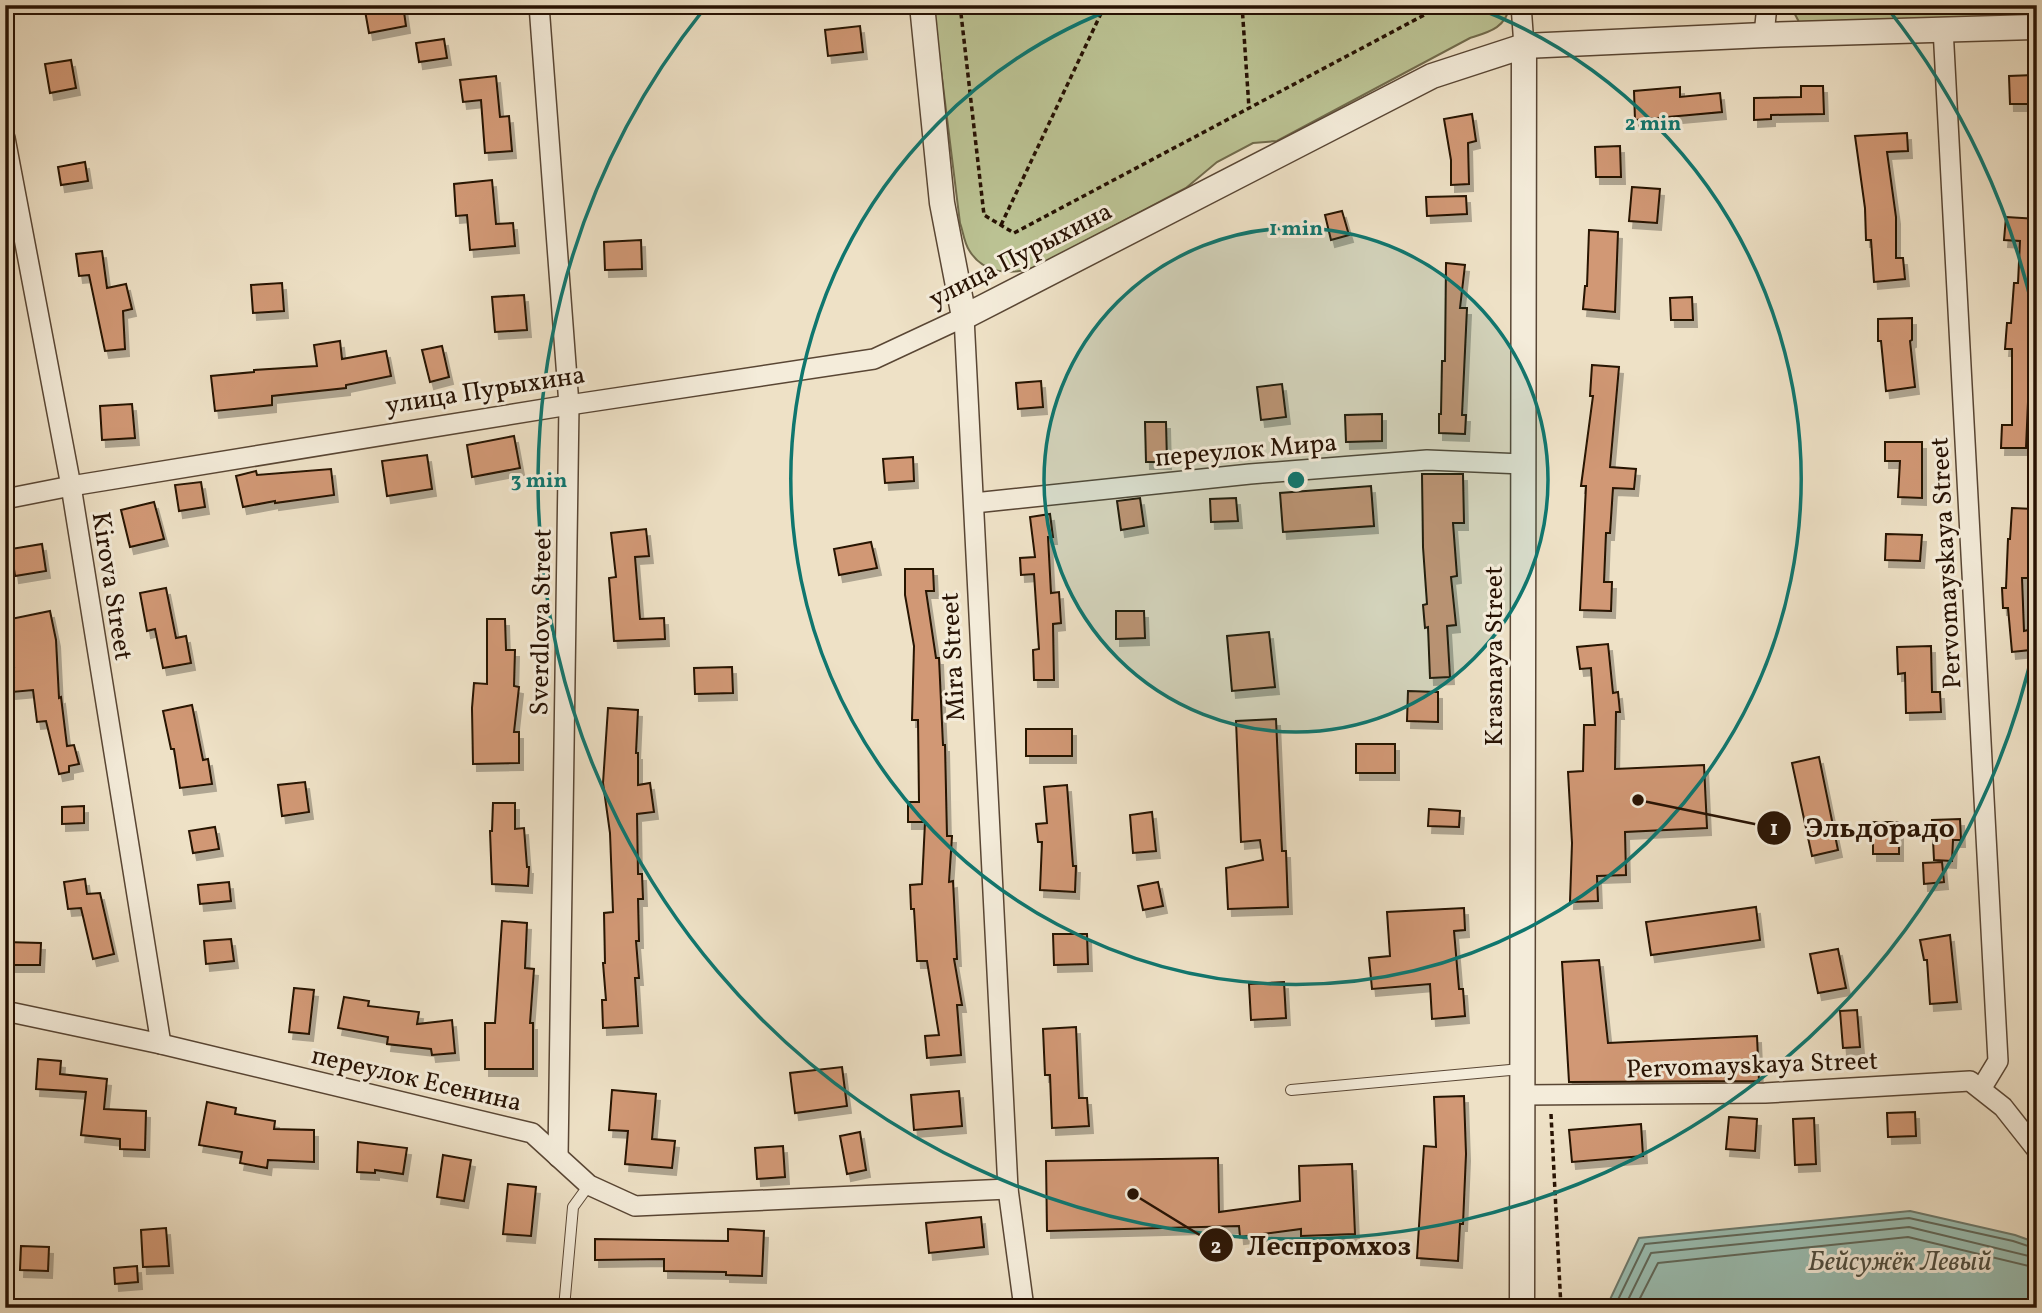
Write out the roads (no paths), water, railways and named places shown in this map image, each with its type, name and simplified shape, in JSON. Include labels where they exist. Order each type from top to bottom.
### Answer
[{"type":"street","name":"Sverdlova Street","points":[[539,5],[569,405],[558,1157]]},
{"type":"street","name":"Mira Street","points":[[922,5],[942,203],[964,317],[1008,1189],[1024,1308]]},
{"type":"street","name":"Krasnaya Street","points":[[1521,5],[1524,46],[1522,1308]]},
{"type":"street","points":[[1764,35],[1767,5]]},
{"type":"street","name":"улица Пурыхина","points":[[5,499],[569,405],[874,359],[964,317],[1432,76],[1524,46],[1764,35],[2037,27]]},
{"type":"street","name":"Pervomayskaya Street","points":[[1943,29],[1998,1061],[1981,1089]]},
{"type":"street","name":"Kirova Street","points":[[5,138],[71,486],[160,1044]]},
{"type":"street","name":"переулок Мира","points":[[974,503],[1250,474],[1427,460],[1523,464]]},
{"type":"street","name":"переулок Есенина","points":[[5,1011],[160,1044],[532,1133],[589,1185],[635,1206],[1008,1189]]},
{"type":"street","name":"Pervomayskaya Street","points":[[1521,1095],[1765,1093],[1970,1081],[2003,1107],[2037,1150]]},
{"type":"lane","points":[[1291,1090],[1522,1069]]},
{"type":"lane","points":[[564,1308],[573,1207],[589,1185]]},
{"type":"water","name":"Бейсужёк Левый","points":[[1910,1211],[2015,1235],[2037,1243],[2037,1308],[1606,1308],[1639,1238]]},
{"type":"place","name":"Эльдорадо","points":[[1638,800]]},
{"type":"place","name":"Леспромхоз","points":[[1133,1194]]}]
